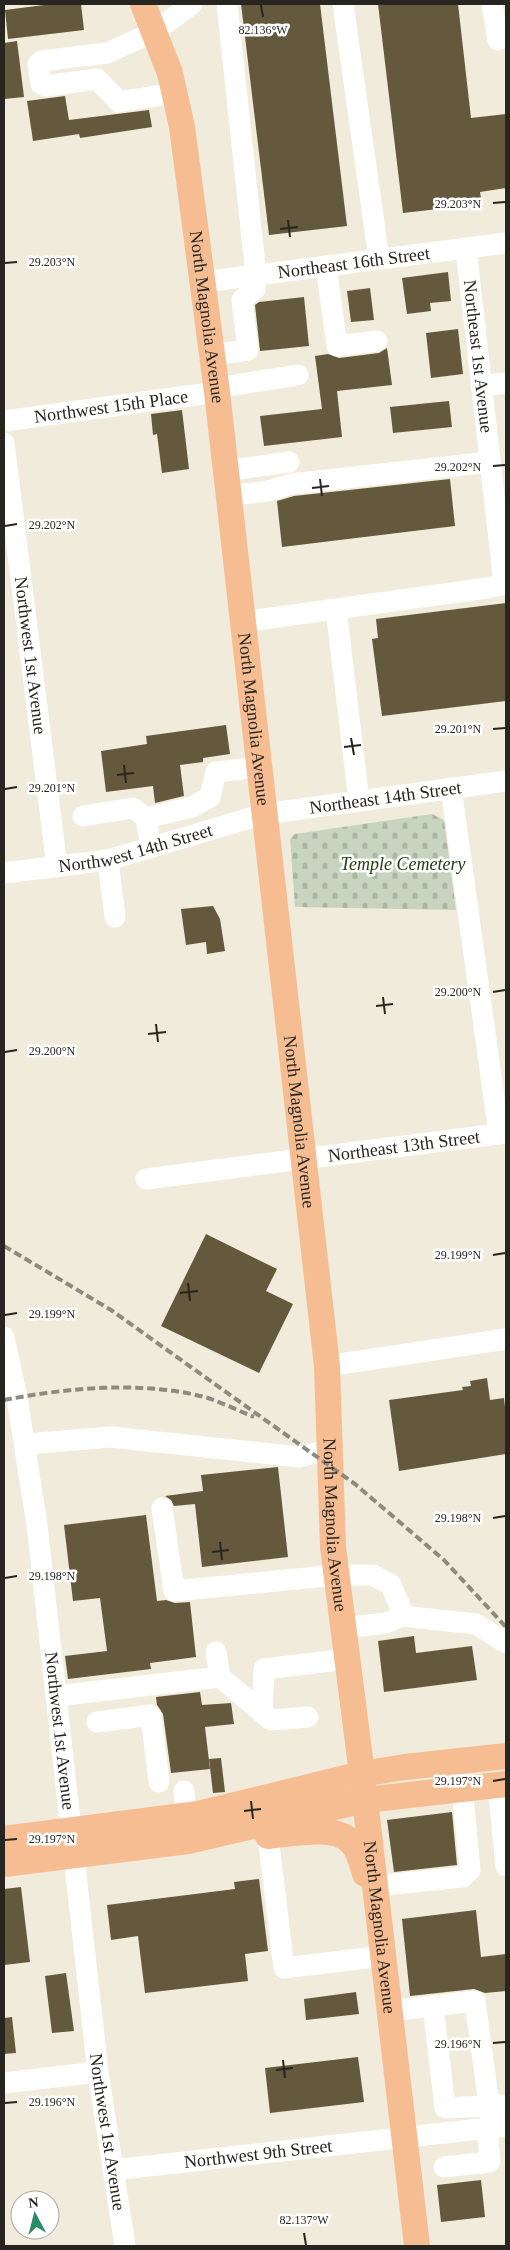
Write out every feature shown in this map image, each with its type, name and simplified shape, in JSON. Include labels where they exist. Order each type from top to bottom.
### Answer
[{"type":"main road","name":"North Magnolia Avenue","points":[[143,4],[170,73],[182,127],[212,355],[327,1366],[333,1547],[336,1575],[362,1774],[417,2246]]},
{"type":"main road","points":[[4,1864],[74,1856],[186,1816],[226,1808],[362,1774],[506,1756]]},
{"type":"main road","points":[[4,1838],[186,1816],[365,1800],[502,1784]]},
{"type":"main road","points":[[186,1816],[268,1836],[333,1832],[351,1841],[357,1850],[377,1899]]},
{"type":"street","points":[[174,93],[119,102],[97,79],[46,86],[41,84],[38,64],[41,60],[108,53],[154,32],[192,4]]},
{"type":"street","points":[[212,355],[248,350],[242,300],[255,289],[256,275],[227,4]]},
{"type":"street","points":[[343,4],[379,259]]},
{"type":"street","points":[[492,4],[498,40]]},
{"type":"street","name":"Northeast 16th Street","points":[[203,282],[506,242]]},
{"type":"street","name":"Northeast 1st Avenue","points":[[466,248],[505,584]]},
{"type":"street","points":[[326,266],[337,346],[377,341]]},
{"type":"street","name":"Northwest 15th Place","points":[[4,421],[216,390],[298,375]]},
{"type":"street","points":[[482,386],[506,383]]},
{"type":"street","name":"Northwest 1st Avenue","points":[[4,443],[58,867]]},
{"type":"street","points":[[227,483],[289,462]]},
{"type":"street","points":[[227,483],[268,490],[291,484],[490,462]]},
{"type":"street","points":[[243,622],[505,584]]},
{"type":"street","points":[[336,609],[359,801]]},
{"type":"street","points":[[146,818],[192,807],[210,797],[216,772],[259,767]]},
{"type":"street","name":"Northeast 14th Street","points":[[264,814],[506,781]]},
{"type":"street","points":[[451,788],[503,1134]]},
{"type":"street","points":[[83,816],[133,808],[146,818],[151,848]]},
{"type":"street","name":"Northwest 14th Street","points":[[4,873],[108,860],[264,814]]},
{"type":"street","points":[[108,860],[115,917]]},
{"type":"street","name":"Northeast 13th Street","points":[[146,1179],[503,1134]]},
{"type":"street","name":"Northwest 1st Avenue","points":[[4,1337],[7,1364],[25,1447],[37,1525],[98,2072],[126,2246]]},
{"type":"street","points":[[327,1366],[506,1339]]},
{"type":"street","points":[[25,1447],[38,1443],[111,1437],[300,1457],[329,1449]]},
{"type":"street","points":[[162,1508],[174,1591],[336,1575],[373,1575],[391,1585],[402,1616]]},
{"type":"street","points":[[343,1628],[386,1623],[402,1616],[476,1624],[506,1643]]},
{"type":"street","points":[[216,1652],[220,1677],[271,1720],[308,1717]]},
{"type":"street","points":[[262,1712],[264,1669],[347,1659]]},
{"type":"street","points":[[56,1696],[220,1677]]},
{"type":"street","points":[[97,1722],[151,1715],[160,1782]]},
{"type":"street","points":[[502,1784],[506,1866]]},
{"type":"street","points":[[377,1899],[463,1877],[470,1870],[462,1788]]},
{"type":"street","points":[[268,1836],[284,1968],[383,1956]]},
{"type":"street","points":[[390,2011],[475,2001],[496,2119],[498,2162],[444,2167]]},
{"type":"street","points":[[433,2006],[444,2108],[496,2119]]},
{"type":"street","points":[[4,2083],[98,2072]]},
{"type":"street","name":"Northwest 9th Street","points":[[113,2170],[404,2137],[496,2119]]},
{"type":"green space","name":"Temple Cemetery","points":[[432,814],[444,820],[456,910],[295,907],[290,839],[295,834]]},
{"type":"building","points":[[44,4],[81,4],[84,30],[8,39],[5,10]]},
{"type":"building","points":[[241,4],[320,4],[347,226],[269,235]]},
{"type":"building","points":[[378,4],[458,4],[471,118],[506,114],[506,188],[480,192],[482,204],[403,213]]},
{"type":"building","points":[[17,41],[24,97],[4,99],[4,43]]},
{"type":"building","points":[[65,96],[69,120],[149,110],[152,127],[80,138],[79,134],[33,141],[27,101]]},
{"type":"building","points":[[448,272],[451,301],[430,303],[431,311],[407,314],[402,278]]},
{"type":"building","points":[[370,288],[374,320],[351,322],[347,291]]},
{"type":"building","points":[[304,297],[309,346],[260,351],[255,305],[259,302]]},
{"type":"building","points":[[458,329],[463,374],[431,378],[426,333]]},
{"type":"building","points":[[387,348],[392,385],[337,391],[342,437],[264,446],[260,416],[322,409],[315,356],[328,354],[339,358],[379,353]]},
{"type":"building","points":[[449,401],[452,427],[393,433],[390,407]]},
{"type":"building","points":[[182,410],[189,469],[162,473],[157,434],[153,435],[151,414]]},
{"type":"building","points":[[450,479],[455,526],[282,547],[277,501],[294,496]]},
{"type":"building","points":[[506,603],[506,701],[382,716],[372,639],[378,638],[376,619]]},
{"type":"building","points":[[226,725],[230,754],[203,758],[203,762],[180,765],[184,796],[155,803],[153,786],[106,792],[101,751],[147,744],[146,736]]},
{"type":"building","points":[[213,906],[220,919],[225,951],[207,954],[206,942],[186,945],[181,909]]},
{"type":"building","points":[[206,1234],[277,1269],[266,1291],[293,1304],[259,1373],[161,1326]]},
{"type":"building","points":[[487,1378],[490,1400],[504,1398],[506,1454],[399,1471],[389,1400],[463,1390],[462,1387],[471,1386],[470,1381]]},
{"type":"building","points":[[278,1467],[288,1557],[202,1567],[195,1504],[174,1506],[171,1500],[165,1496],[203,1491],[201,1475]]},
{"type":"building","points":[[146,1515],[157,1601],[190,1602],[196,1657],[150,1663],[151,1669],[68,1679],[65,1656],[107,1651],[100,1598],[73,1601],[64,1525]]},
{"type":"building","points":[[414,1636],[416,1653],[472,1646],[477,1680],[384,1692],[378,1641]]},
{"type":"building","points":[[200,1692],[202,1705],[231,1703],[234,1724],[205,1727],[210,1769],[171,1773],[163,1714],[157,1705],[156,1697]]},
{"type":"building","points":[[221,1758],[225,1792],[213,1793],[209,1759]]},
{"type":"building","points":[[452,1812],[457,1865],[394,1872],[387,1820]]},
{"type":"building","points":[[259,1879],[268,1951],[245,1954],[248,1981],[145,1993],[138,1936],[111,1940],[107,1905],[235,1889],[234,1882]]},
{"type":"building","points":[[21,1887],[30,1962],[4,1965],[4,1889]]},
{"type":"building","points":[[476,1910],[481,1957],[506,1954],[506,1991],[485,1993],[474,1989],[410,1996],[402,1919]]},
{"type":"building","points":[[66,1973],[74,2031],[52,2033],[45,1976]]},
{"type":"building","points":[[356,1992],[359,2014],[306,2020],[304,1999]]},
{"type":"building","points":[[12,2017],[16,2053],[4,2054],[4,2018]]},
{"type":"building","points":[[358,2057],[364,2102],[270,2113],[265,2068]]},
{"type":"building","points":[[481,2180],[485,2217],[441,2222],[437,2185]]},
{"type":"railway","points":[[4,1246],[111,1310],[355,1484],[444,1560],[506,1627]]},
{"type":"railway","points":[[4,1400],[79,1389],[158,1389],[208,1398],[254,1417]]}]
